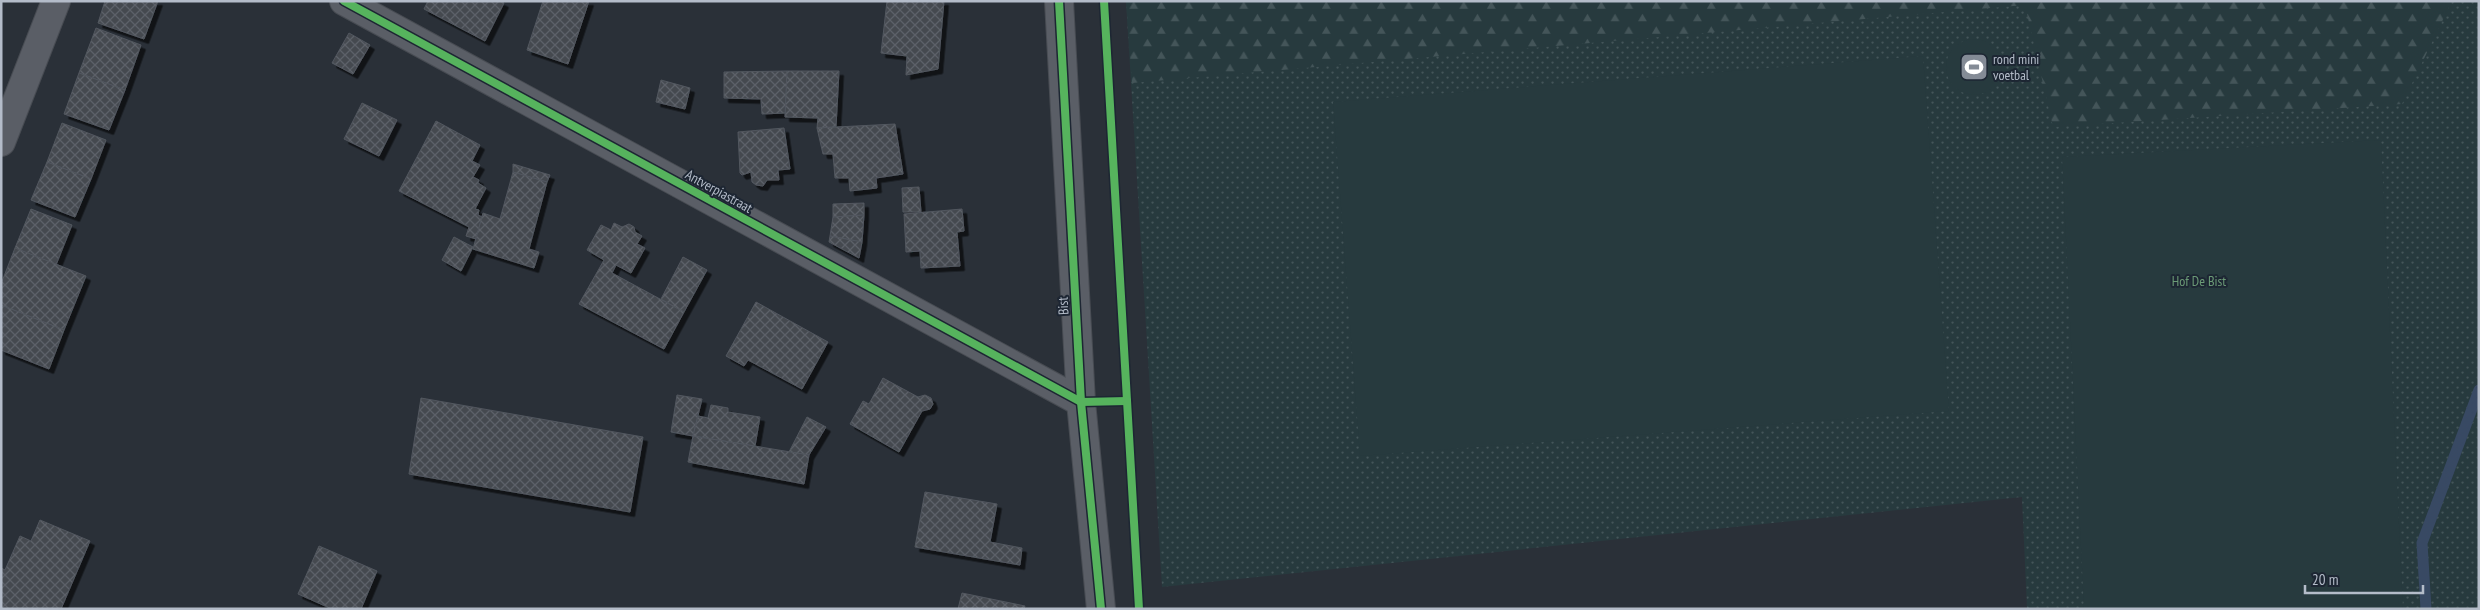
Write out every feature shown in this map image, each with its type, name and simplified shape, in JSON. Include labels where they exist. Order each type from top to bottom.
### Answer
[{"type":"street","points":[[1,142],[56,1]]},
{"type":"street","name":"Antverpiastraat","points":[[344,1],[1081,402]]},
{"type":"street","name":"Bist","points":[[1059,1],[1081,402],[1101,609]]},
{"type":"green space","name":"Hof De Bist","points":[[1126,1],[2479,1],[2479,609],[2027,609],[2022,497],[1162,587]]},
{"type":"green space","points":[[1126,1],[2452,1],[2402,104],[2053,127],[2025,5],[1132,83]]},
{"type":"green space","name":"rond mini voetbal","points":[[1974,39],[1985,41],[1994,47],[2000,56],[2002,67],[2000,78],[1994,87],[1985,93],[1974,95],[1963,93],[1954,87],[1948,78],[1946,67],[1948,56],[1954,47],[1963,41]]},
{"type":"green space","points":[[1923,56],[1949,411],[1360,456],[1333,102]]},
{"type":"green space","points":[[2381,140],[2403,609],[2084,609],[2062,157]]},
{"type":"building","points":[[105,1],[158,1],[144,39],[98,23]]},
{"type":"building","points":[[428,1],[500,1],[504,3],[485,41],[424,9]]},
{"type":"building","points":[[543,1],[589,1],[568,64],[527,50]]},
{"type":"building","points":[[887,1],[944,1],[938,69],[906,75],[907,56],[881,53]]},
{"type":"building","points":[[96,28],[141,45],[125,90],[79,73]]},
{"type":"building","points":[[349,33],[370,45],[353,74],[332,63]]},
{"type":"building","points":[[787,71],[786,113],[762,114],[761,99],[724,98],[724,72]]},
{"type":"building","points":[[787,71],[839,71],[836,127],[817,128],[818,118],[785,117]]},
{"type":"building","points":[[79,73],[125,90],[109,130],[64,114]]},
{"type":"building","points":[[661,80],[690,88],[685,109],[656,102]]},
{"type":"building","points":[[362,103],[397,120],[379,156],[344,139]]},
{"type":"building","points":[[436,121],[480,145],[472,161],[480,165],[473,177],[479,180],[478,183],[486,188],[475,209],[479,210],[478,215],[482,217],[476,239],[466,236],[469,227],[399,191]]},
{"type":"building","points":[[62,123],[106,140],[91,179],[47,162]]},
{"type":"building","points":[[895,124],[903,174],[876,178],[877,188],[850,191],[849,178],[835,178],[833,154],[823,154],[817,128]]},
{"type":"building","points":[[784,128],[790,169],[778,170],[779,180],[767,180],[763,186],[756,185],[752,182],[751,172],[742,175],[740,173],[738,132]]},
{"type":"building","points":[[47,162],[91,179],[75,217],[31,200]]},
{"type":"building","points":[[513,164],[550,175],[547,182],[513,172]]},
{"type":"building","points":[[513,172],[547,182],[529,249],[539,252],[534,268],[473,249],[483,213],[500,219]]},
{"type":"building","points":[[919,187],[921,212],[903,212],[902,188]]},
{"type":"building","points":[[864,203],[864,215],[833,217],[833,204]]},
{"type":"building","points":[[31,209],[72,225],[56,265],[15,248]]},
{"type":"building","points":[[962,209],[964,231],[957,232],[960,266],[921,268],[920,251],[906,252],[904,214]]},
{"type":"building","points":[[864,215],[862,242],[830,236],[833,217]]},
{"type":"building","points":[[614,223],[622,227],[629,224],[634,227],[635,232],[642,236],[637,244],[645,248],[631,273],[616,265],[612,273],[684,312],[664,349],[579,304],[604,260],[587,250],[601,225],[611,230]]},
{"type":"building","points":[[830,236],[862,242],[859,258],[829,242]]},
{"type":"building","points":[[454,237],[473,247],[461,271],[442,260]]},
{"type":"building","points":[[15,248],[86,276],[64,330],[1,305],[1,284]]},
{"type":"building","points":[[683,257],[707,270],[684,312],[661,299]]},
{"type":"building","points":[[756,302],[828,342],[802,389],[748,360],[744,366],[726,356]]},
{"type":"building","points":[[1,305],[64,330],[49,369],[1,350]]},
{"type":"building","points":[[883,378],[918,397],[925,395],[931,398],[933,404],[930,409],[922,411],[899,452],[850,424],[863,401],[869,404]]},
{"type":"building","points":[[677,395],[702,399],[693,436],[671,432]]},
{"type":"building","points":[[421,398],[643,437],[630,512],[409,474]]},
{"type":"building","points":[[711,405],[728,408],[728,412],[760,417],[755,446],[693,436],[698,416],[708,418]]},
{"type":"building","points":[[807,417],[826,427],[809,455],[789,452]]},
{"type":"building","points":[[693,436],[809,455],[804,484],[688,462]]},
{"type":"building","points":[[925,492],[997,504],[990,542],[1022,548],[1020,565],[915,547]]},
{"type":"building","points":[[40,520],[90,541],[61,609],[1,609],[1,568],[5,570],[20,536],[31,541]]},
{"type":"building","points":[[319,546],[377,571],[361,609],[332,609],[298,594]]},
{"type":"building","points":[[962,593],[1025,606],[1024,609],[958,609]]},
{"type":"waterway","points":[[2426,609],[2422,543],[2479,390]]},
{"type":"cycle path","points":[[344,1],[1081,402],[1127,401]]},
{"type":"cycle path","points":[[1059,1],[1081,402],[1101,609]]},
{"type":"cycle path","points":[[1104,1],[1139,609]]},
{"type":"place","name":"rond mini voetbal","points":[[1974,67]]}]
